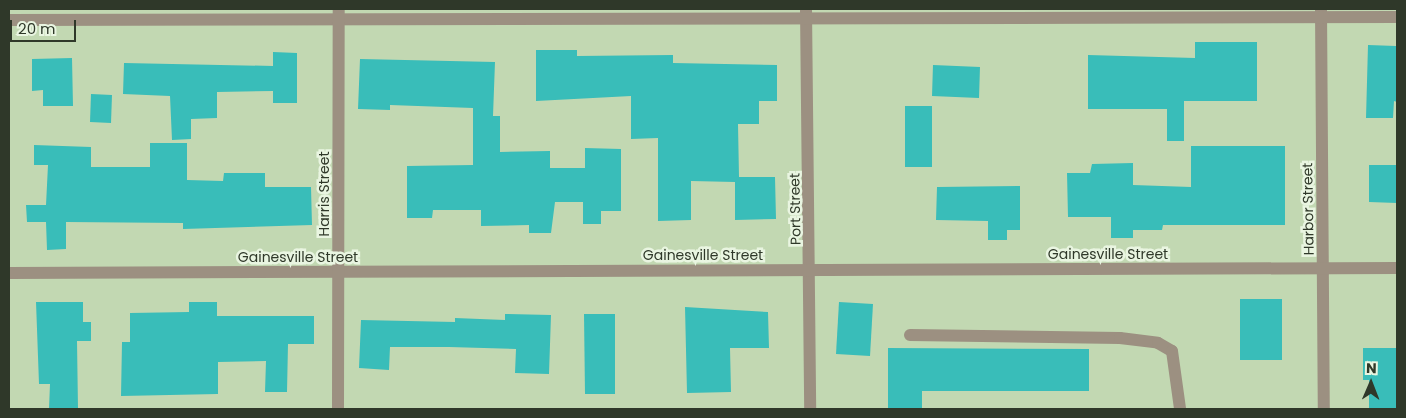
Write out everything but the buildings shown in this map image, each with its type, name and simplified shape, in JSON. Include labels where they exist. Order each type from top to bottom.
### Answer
[{"type":"street","points":[[9,20],[339,15],[806,13],[1321,13],[1397,17]]},
{"type":"street","name":"Port Street","points":[[806,13],[811,270],[810,409]]},
{"type":"street","name":"Harbor Street","points":[[1321,13],[1324,409]]},
{"type":"street","name":"Harris Street","points":[[338,409],[339,15]]},
{"type":"street","name":"Gainesville Street","points":[[9,273],[1397,268]]},
{"type":"street","points":[[910,335],[1120,338],[1158,343],[1172,350],[1180,409]]}]
